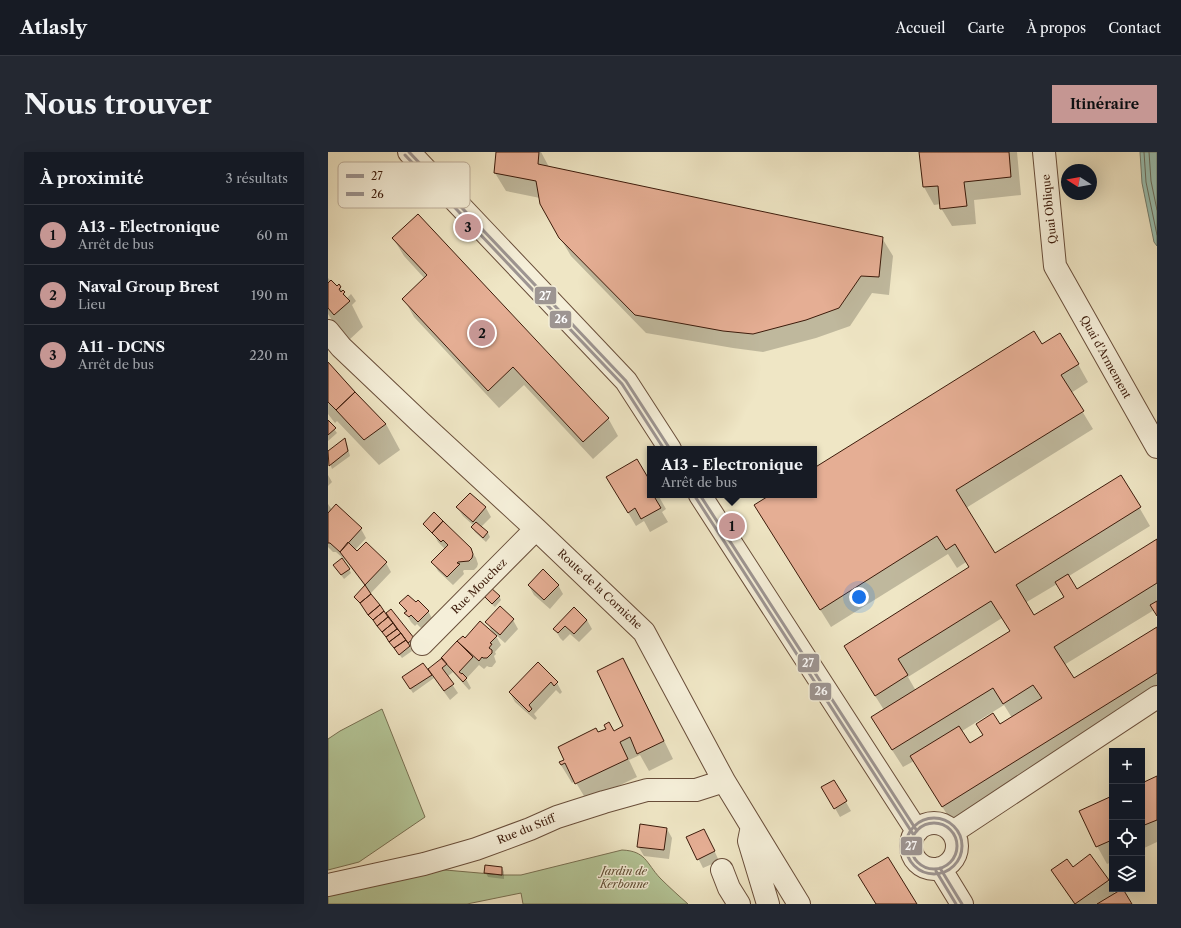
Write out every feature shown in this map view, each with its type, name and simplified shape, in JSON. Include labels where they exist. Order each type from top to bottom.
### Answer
[{"type":"street","points":[[409,152],[418,162]]},
{"type":"street","name":"Quai Oblique","points":[[1044,152],[1055,266]]},
{"type":"street","points":[[462,208],[626,381],[668,446]]},
{"type":"street","name":"Quai d'Armement","points":[[1055,266],[1157,447]]},
{"type":"street","name":"Route de la Corniche","points":[[328,331],[341,347],[644,632],[724,781],[753,826],[799,904]]},
{"type":"street","points":[[702,498],[917,831]]},
{"type":"street","name":"Rue Mouchez","points":[[422,644],[536,529]]},
{"type":"street","points":[[953,832],[1157,697]]},
{"type":"street","name":"Rue du Stiff","points":[[328,885],[424,864],[476,849],[530,829],[557,817],[648,790],[696,790],[724,781]]},
{"type":"street","points":[[940,823],[948,827],[953,832],[957,844],[956,852],[953,859],[948,864],[940,868],[927,867],[920,863],[915,857],[912,846],[913,838],[917,831],[924,825],[940,823]]},
{"type":"street","points":[[753,826],[749,841],[768,904]]},
{"type":"street","points":[[940,868],[962,904]]},
{"type":"street","points":[[722,870],[729,888],[739,904]]},
{"type":"green space","points":[[382,709],[425,817],[359,862],[328,870],[328,739]]},
{"type":"green space","name":"Jardin de Kerbonne","points":[[622,850],[641,855],[660,878],[688,904],[523,904],[521,893],[467,904],[328,904],[328,886],[434,869],[502,875],[521,875]]},
{"type":"water","points":[[1140,152],[1157,152],[1157,246],[1154,242],[1142,183]]},
{"type":"building","points":[[496,152],[539,152],[538,164],[883,237],[879,277],[861,276],[839,308],[806,320],[753,334],[723,331],[635,315],[559,238],[540,204],[536,181],[494,173]]},
{"type":"building","points":[[919,152],[1009,152],[1011,177],[964,182],[967,206],[940,209],[938,186],[923,187]]},
{"type":"building","points":[[418,214],[609,418],[583,442],[513,367],[488,391],[402,299],[427,275],[392,238]]},
{"type":"building","points":[[331,280],[337,286],[339,284],[341,287],[339,289],[341,292],[343,290],[345,292],[343,294],[350,301],[334,315],[328,308],[328,283]]},
{"type":"building","points":[[1034,331],[1042,344],[1060,333],[1079,364],[1061,375],[1084,411],[956,490],[995,553],[1121,475],[1141,507],[1016,585],[1034,615],[1064,597],[1055,582],[1068,574],[1077,589],[1157,539],[1157,583],[1054,647],[1074,678],[1157,627],[1157,673],[942,807],[910,756],[959,726],[970,743],[983,735],[976,724],[993,713],[1000,724],[1042,698],[1033,685],[1003,704],[993,688],[892,750],[871,717],[1010,631],[991,601],[898,659],[908,675],[875,696],[844,646],[969,567],[955,544],[946,550],[937,536],[820,610],[754,505],[765,498],[817,498],[817,466]]},
{"type":"building","points":[[328,362],[355,392],[336,410],[328,402]]},
{"type":"building","points":[[355,392],[386,424],[364,440],[336,410]]},
{"type":"building","points":[[328,420],[336,428],[328,435]]},
{"type":"building","points":[[345,438],[348,451],[329,466],[328,451]]},
{"type":"building","points":[[637,459],[647,476],[647,498],[655,498],[661,508],[641,519],[635,508],[628,513],[606,477]]},
{"type":"building","points":[[470,493],[486,507],[473,522],[456,507]]},
{"type":"building","points":[[336,504],[362,528],[340,552],[328,543],[328,513]]},
{"type":"building","points":[[434,512],[443,521],[432,533],[423,524]]},
{"type":"building","points":[[443,521],[471,548],[473,554],[469,561],[458,562],[457,563],[460,564],[447,577],[431,562],[448,545],[443,540],[441,542],[432,533]]},
{"type":"building","points":[[476,522],[488,532],[483,538],[471,527]]},
{"type":"building","points":[[348,542],[357,551],[366,542],[387,562],[365,585],[340,552]]},
{"type":"building","points":[[342,558],[350,569],[341,575],[333,565]]},
{"type":"building","points":[[543,569],[559,585],[544,600],[528,585]]},
{"type":"building","points":[[365,585],[371,594],[360,603],[354,597]]},
{"type":"building","points":[[490,587],[500,596],[492,604],[482,594]]},
{"type":"building","points":[[371,594],[380,605],[368,615],[360,603]]},
{"type":"building","points":[[408,595],[416,602],[418,600],[429,611],[418,622],[411,615],[409,617],[404,613],[407,611],[399,603]]},
{"type":"building","points":[[1157,601],[1157,616],[1150,605]]},
{"type":"building","points":[[380,605],[384,611],[373,620],[368,615]]},
{"type":"building","points":[[500,606],[514,619],[500,635],[485,622]]},
{"type":"building","points":[[574,607],[587,620],[574,634],[565,626],[558,633],[553,629]]},
{"type":"building","points":[[391,609],[414,638],[408,643],[386,613]]},
{"type":"building","points":[[384,611],[388,617],[377,626],[373,620]]},
{"type":"building","points":[[388,617],[393,623],[382,632],[377,626]]},
{"type":"building","points":[[480,621],[497,636],[490,643],[492,644],[489,648],[492,650],[492,653],[487,658],[482,657],[479,661],[457,641],[463,636],[465,638]]},
{"type":"building","points":[[393,623],[397,629],[386,637],[382,632]]},
{"type":"building","points":[[397,629],[401,633],[389,642],[386,637]]},
{"type":"building","points":[[401,633],[406,640],[394,648],[389,642]]},
{"type":"building","points":[[406,640],[410,646],[399,655],[394,648]]},
{"type":"building","points":[[457,641],[473,657],[459,672],[467,678],[463,682],[441,658]]},
{"type":"building","points":[[442,658],[447,664],[442,668],[454,684],[444,691],[428,669]]},
{"type":"building","points":[[623,658],[664,741],[637,754],[630,737],[620,742],[628,759],[575,784],[565,763],[561,765],[559,762],[564,760],[558,747],[596,728],[598,732],[606,729],[604,725],[609,722],[614,731],[623,726],[597,671]]},
{"type":"building","points":[[538,662],[558,682],[554,686],[551,682],[529,705],[532,709],[529,712],[509,692]]},
{"type":"building","points":[[423,663],[432,675],[410,689],[402,677]]},
{"type":"building","points":[[1157,776],[1157,820],[1145,825],[1145,784],[1145,782]]},
{"type":"building","points":[[834,780],[847,801],[834,809],[821,787]]},
{"type":"building","points":[[1109,797],[1109,841],[1096,847],[1079,811]]},
{"type":"building","points":[[640,824],[667,828],[664,850],[637,847]]},
{"type":"building","points":[[704,829],[715,851],[697,860],[686,837]]},
{"type":"building","points":[[1090,854],[1109,880],[1075,904],[1051,870],[1067,859],[1073,867]]},
{"type":"building","points":[[888,857],[917,904],[876,904],[858,875]]},
{"type":"building","points":[[485,865],[502,867],[502,875],[484,873]]},
{"type":"building","points":[[1117,892],[1125,892],[1132,904],[1097,904]]},
{"type":"transit line","name":"27","points":[[409,152],[418,162]]},
{"type":"transit line","name":"26","points":[[405,155],[412,162]]},
{"type":"transit line","name":"26","points":[[455,208],[622,384],[662,446]]},
{"type":"transit line","name":"27","points":[[462,208],[626,381],[668,446]]},
{"type":"transit line","name":"26","points":[[696,498],[913,834]]},
{"type":"transit line","name":"27","points":[[702,498],[917,831]]},
{"type":"transit line","name":"26","points":[[934,818],[945,820],[954,826],[960,835],[962,846],[960,857],[954,866],[945,872],[934,874],[923,872],[914,866],[908,857],[906,846],[908,835],[914,826],[923,820],[934,818]]},
{"type":"transit line","name":"27","points":[[934,823],[947,827],[953,833],[957,846],[953,859],[947,865],[934,869],[921,865],[915,859],[911,846],[915,833],[921,827],[934,823]]},
{"type":"transit line","name":"27","points":[[940,868],[962,904]]},
{"type":"transit line","name":"26","points":[[936,871],[956,904]]},
{"type":"place","name":"A11 - DCNS","points":[[468,227]]},
{"type":"place","name":"Naval Group Brest","points":[[482,333]]},
{"type":"place","name":"A13 - Electronique","points":[[732,526]]}]
